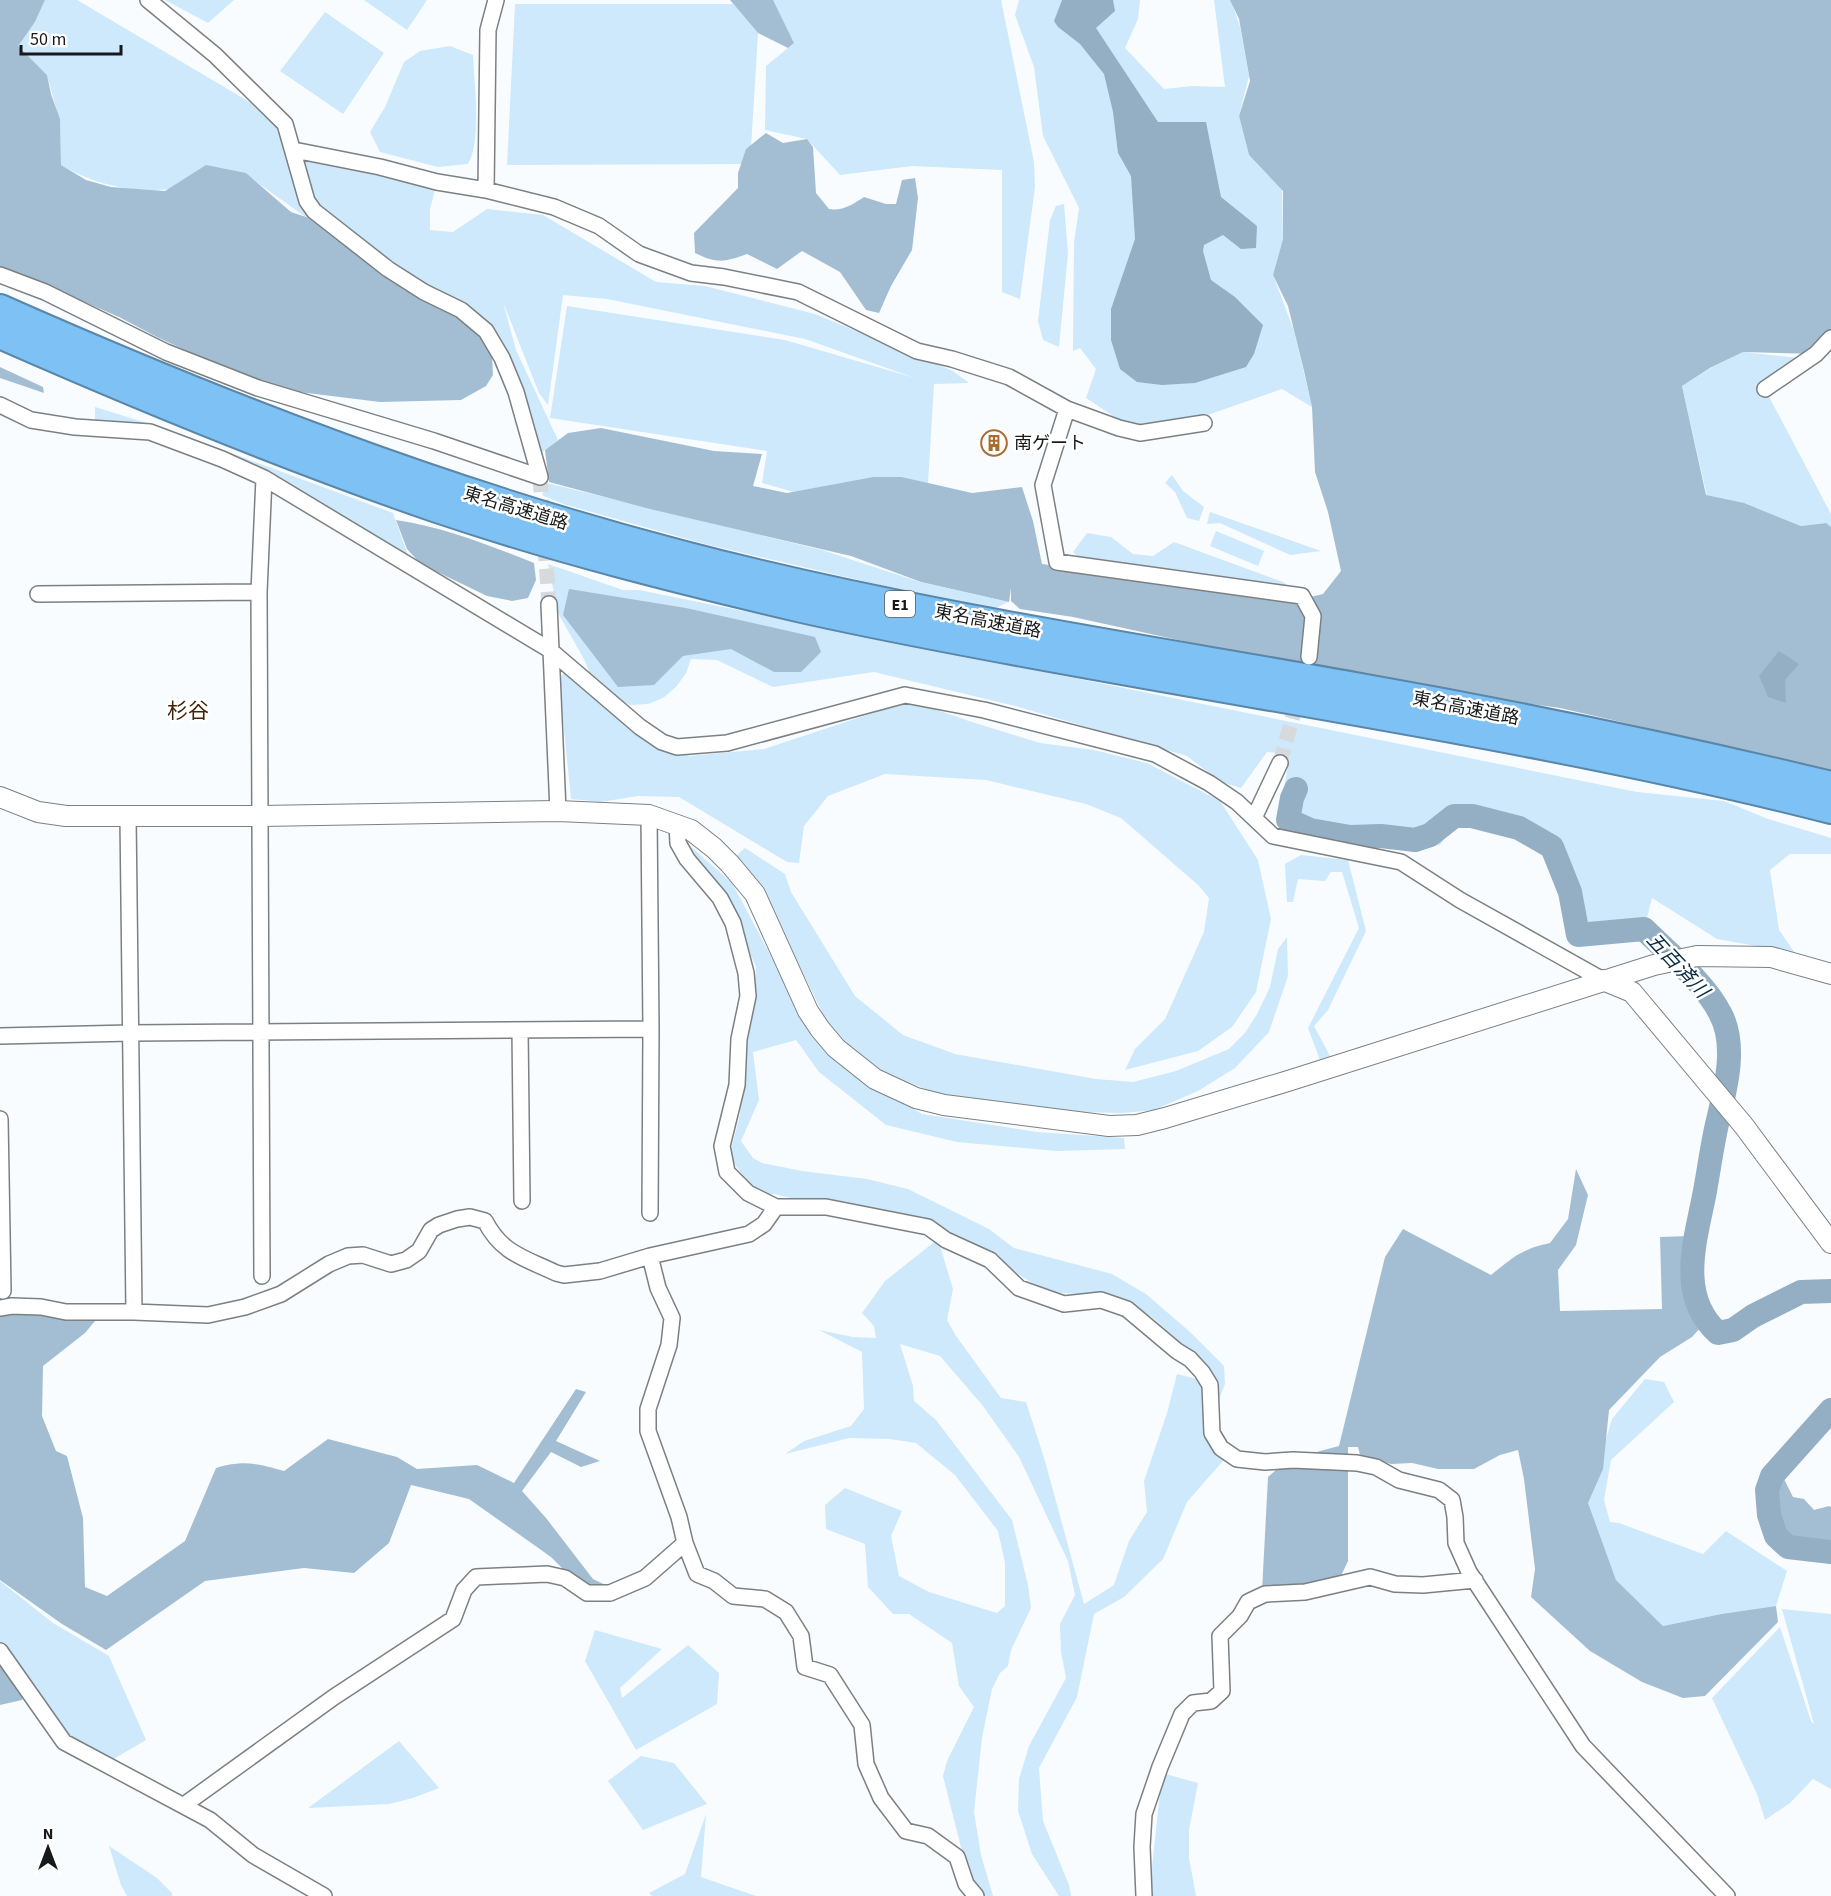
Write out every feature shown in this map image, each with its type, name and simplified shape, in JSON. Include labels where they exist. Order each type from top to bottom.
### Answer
[{"type":"highway","name":"東名高速道路","points":[[0,309],[168,381],[301,434],[432,482],[563,523],[684,556],[812,586],[965,617],[1569,728],[1708,756],[1831,786]]},
{"type":"highway","name":"東名高速道路","points":[[0,334],[159,403],[293,456],[436,507],[557,545],[678,578],[808,609],[961,640],[1554,748],[1704,778],[1831,809]]},
{"type":"street","points":[[0,275],[45,292],[166,352],[258,388],[434,441],[540,477],[516,392],[502,358],[486,330],[461,310],[424,292],[388,269],[345,233],[319,215],[307,201],[285,124],[215,55],[148,0]]},
{"type":"street","points":[[486,190],[488,30],[496,0]]},
{"type":"street","points":[[294,150],[380,167],[437,182],[486,190],[554,207],[599,226],[639,254],[691,273],[724,277],[798,292],[917,351],[1009,376],[1067,409],[1119,428],[1140,433],[1204,423]]},
{"type":"street","points":[[1765,389],[1816,354],[1831,338]]},
{"type":"street","points":[[0,405],[31,420],[75,427],[150,432],[222,459],[264,478],[550,650],[640,728],[662,742],[677,747],[727,743],[905,695],[984,710],[1155,754],[1209,783],[1237,802],[1273,836],[1401,862],[1460,900],[1603,980],[1632,992],[1730,1108],[1831,1243]]},
{"type":"street","points":[[1067,409],[1043,484],[1057,562],[1302,596],[1313,616],[1309,657]]},
{"type":"street","points":[[262,1276],[259,592],[264,478]]},
{"type":"street","points":[[38,594],[259,592]]},
{"type":"street","points":[[549,604],[558,812]]},
{"type":"street","points":[[1254,818],[1280,764]]},
{"type":"street","points":[[0,797],[38,812],[66,816],[558,812],[649,815],[690,831],[714,848],[755,894],[808,1011],[836,1048],[884,1084],[916,1098],[944,1105],[1109,1126],[1137,1125],[1165,1118],[1654,965],[1697,956],[1771,957],[1831,974]]},
{"type":"street","points":[[649,815],[650,1213]]},
{"type":"street","points":[[128,817],[134,1312]]},
{"type":"street","points":[[677,825],[678,843],[687,859],[720,898],[733,923],[746,973],[748,996],[739,1040],[737,1085],[722,1146],[727,1172],[748,1193],[776,1207],[826,1207],[928,1227],[946,1240],[990,1260],[1019,1288],[1064,1304],[1101,1300],[1127,1309],[1177,1351],[1190,1359],[1202,1372],[1210,1385],[1212,1433],[1221,1448],[1237,1459],[1265,1462],[1293,1460],[1357,1463],[1376,1467],[1399,1480],[1439,1490],[1452,1500],[1456,1543],[1468,1572],[1583,1746],[1727,1896]]},
{"type":"street","points":[[0,1036],[131,1032],[651,1029]]},
{"type":"street","points":[[520,1030],[522,1201]]},
{"type":"street","points":[[0,1119],[3,1291]]},
{"type":"street","points":[[0,1308],[41,1306],[66,1312],[208,1315],[281,1294],[329,1264],[348,1256],[363,1255],[391,1264],[406,1260],[419,1251],[431,1230],[457,1219],[470,1217],[485,1221],[493,1237],[503,1247],[556,1273],[564,1275],[600,1271],[650,1256],[749,1234],[764,1224],[776,1207]]},
{"type":"street","points":[[650,1256],[658,1288],[672,1318],[669,1345],[648,1409],[648,1431],[697,1574],[714,1581],[734,1596],[765,1599],[786,1612],[801,1636],[805,1667],[830,1675],[862,1725],[866,1764],[881,1798],[906,1831],[928,1836],[957,1857],[966,1884],[976,1896]]},
{"type":"street","points":[[184,1805],[334,1696],[453,1619],[464,1590],[476,1577],[547,1574],[565,1578],[587,1593],[610,1593],[645,1578],[685,1543]]},
{"type":"street","points":[[1144,1896],[1142,1847],[1144,1814],[1160,1767],[1182,1714],[1193,1703],[1211,1701],[1222,1691],[1220,1636],[1240,1616],[1248,1602],[1265,1593],[1305,1592],[1370,1576],[1395,1584],[1423,1585],[1475,1580]]},
{"type":"street","points":[[0,1651],[64,1742],[210,1820],[253,1855],[324,1896]]},
{"type":"shaded area","points":[[0,0],[45,0],[35,22],[18,46],[47,75],[60,119],[61,165],[86,180],[111,187],[165,191],[206,165],[246,173],[291,212],[327,224],[477,330],[492,356],[493,375],[486,386],[461,400],[380,402],[267,388],[119,317],[41,283],[0,274]]},
{"type":"shaded area","points":[[45,0],[77,0],[282,121],[307,218],[251,178],[178,189],[132,189],[109,185],[85,177],[61,165],[60,122],[47,75],[17,46],[35,22]]},
{"type":"shaded area","points":[[165,0],[234,0],[208,23]]},
{"type":"shaded area","points":[[364,0],[427,0],[407,30]]},
{"type":"shaded area","points":[[730,0],[773,0],[794,43],[788,48],[758,33]]},
{"type":"shaded area","points":[[771,0],[1001,0],[1034,162],[1035,187],[1020,299],[1002,292],[1002,170],[912,166],[840,175],[807,139],[765,130],[766,66],[794,43]]},
{"type":"shaded area","points":[[1019,0],[1140,0],[1138,19],[1125,48],[1164,89],[1192,86],[1225,87],[1214,0],[1231,0],[1240,27],[1249,76],[1239,116],[1249,155],[1282,189],[1283,239],[1273,275],[1294,331],[1312,407],[1282,389],[1202,417],[1139,433],[1086,398],[1096,369],[1080,348],[1073,351],[1074,243],[1079,208],[1043,136],[1034,67],[1015,15]]},
{"type":"shaded area","points":[[1062,0],[1113,0],[1115,11],[1096,28],[1158,122],[1206,122],[1221,197],[1257,226],[1256,248],[1241,249],[1223,235],[1204,245],[1203,251],[1211,280],[1235,297],[1263,325],[1254,354],[1246,367],[1195,383],[1162,385],[1137,382],[1120,369],[1111,340],[1111,309],[1135,239],[1131,176],[1118,153],[1113,112],[1104,74],[1080,44],[1058,27],[1054,21]]},
{"type":"shaded area","points":[[1230,0],[1831,0],[1831,338],[1816,354],[1743,352],[1710,368],[1682,386],[1706,495],[1744,503],[1801,526],[1826,523],[1831,527],[1831,776],[1726,746],[1560,708],[1361,680],[1073,617],[1020,609],[1011,601],[1011,588],[1009,602],[921,582],[851,556],[650,509],[549,482],[545,450],[568,433],[601,428],[714,451],[762,454],[753,486],[787,493],[873,477],[902,477],[972,493],[1022,487],[1033,521],[1042,564],[1298,600],[1323,594],[1341,571],[1328,512],[1315,472],[1312,407],[1304,371],[1288,306],[1273,275],[1283,239],[1283,191],[1249,155],[1239,116],[1250,81],[1239,19]]},
{"type":"shaded area","points":[[515,4],[733,4],[758,33],[750,164],[507,165]]},
{"type":"shaded area","points":[[325,12],[384,53],[343,114],[280,71]]},
{"type":"shaded area","points":[[450,46],[473,55],[476,127],[475,141],[468,164],[438,167],[380,152],[370,132],[385,107],[404,62],[420,51]]},
{"type":"shaded area","points":[[766,133],[783,143],[807,139],[813,147],[816,193],[829,209],[843,208],[864,197],[886,204],[896,204],[902,180],[915,178],[918,198],[912,250],[891,286],[879,313],[866,310],[840,272],[802,251],[777,269],[747,254],[721,261],[695,253],[694,233],[738,188],[738,173],[746,149]]},
{"type":"shaded area","points":[[294,150],[437,182],[430,209],[430,230],[453,232],[487,209],[543,215],[656,282],[705,286],[815,314],[953,371],[969,383],[934,384],[928,483],[902,477],[873,477],[794,492],[762,483],[767,451],[550,418],[567,306],[785,340],[915,378],[805,339],[607,299],[563,295],[548,405],[539,393],[503,302],[516,350],[558,440],[537,456],[497,357],[413,279],[312,208]]},
{"type":"shaded area","points":[[1064,204],[1068,253],[1059,347],[1043,340],[1038,321],[1050,220],[1056,206]]},
{"type":"shaded area","points":[[1743,352],[1809,359],[1765,389],[1831,514],[1831,527],[1825,523],[1801,526],[1757,508],[1709,505],[1682,386]]},
{"type":"shaded area","points":[[0,367],[43,387],[44,393],[0,378]]},
{"type":"shaded area","points":[[95,407],[169,430],[393,513],[410,561],[276,477],[95,423]]},
{"type":"shaded area","points":[[1172,475],[1183,491],[1204,507],[1199,521],[1187,518],[1175,492],[1165,483]]},
{"type":"shaded area","points":[[547,483],[822,550],[920,582],[1008,602],[994,609],[910,592],[705,544],[563,504],[542,495]]},
{"type":"shaded area","points":[[1210,512],[1321,551],[1290,555],[1220,523],[1207,524]]},
{"type":"shaded area","points":[[396,520],[449,532],[534,563],[536,580],[528,598],[512,601],[487,596],[421,564],[407,549]]},
{"type":"shaded area","points":[[1216,531],[1264,551],[1258,566],[1210,546]]},
{"type":"shaded area","points":[[1087,533],[1111,537],[1133,554],[1153,556],[1174,542],[1283,582],[1302,596],[1082,560],[1073,552]]},
{"type":"shaded area","points":[[548,564],[623,590],[639,590],[1637,792],[1724,801],[1768,819],[1831,838],[1831,854],[1790,854],[1770,870],[1779,930],[1795,953],[1717,939],[1652,898],[1645,925],[1580,930],[1555,855],[1534,836],[1521,831],[1495,826],[1453,826],[1440,845],[1381,836],[1356,845],[1303,836],[1278,824],[1290,754],[1267,752],[1241,788],[1221,782],[1187,756],[1015,706],[874,672],[773,687],[717,660],[691,659],[686,673],[676,687],[663,698],[648,704],[631,705],[615,700],[591,677],[585,661],[558,613]]},
{"type":"shaded area","points":[[569,589],[686,608],[815,637],[821,652],[801,672],[774,672],[731,649],[683,656],[654,685],[618,687],[563,615]]},
{"type":"shaded area","points":[[1779,651],[1799,664],[1785,680],[1786,703],[1768,697],[1759,676]]},
{"type":"shaded area","points":[[564,672],[637,731],[689,756],[764,749],[903,703],[934,709],[1040,743],[1094,750],[1147,763],[1220,801],[1258,860],[1271,919],[1256,992],[1232,1027],[1198,1051],[1125,1070],[1135,1049],[1165,1019],[1204,932],[1209,898],[1198,885],[1121,818],[1086,804],[986,780],[885,774],[828,796],[804,826],[799,863],[787,862],[679,797],[638,796],[601,802],[571,799],[559,681]]},
{"type":"shaded area","points":[[688,844],[732,883],[810,1029],[841,1065],[922,1114],[1037,1132],[1124,1138],[1125,1149],[1057,1151],[957,1142],[886,1125],[819,1072],[796,1040],[753,1052],[759,1100],[741,1141],[753,1158],[762,1163],[802,1171],[867,1179],[908,1189],[989,1229],[1014,1248],[1112,1274],[1146,1294],[1190,1332],[1224,1366],[1225,1384],[1214,1412],[1197,1357],[1153,1318],[1134,1305],[1108,1296],[1046,1292],[929,1220],[836,1201],[800,1200],[774,1194],[758,1195],[729,1157],[740,1115],[742,1078],[753,1008],[756,967],[727,900],[694,857]]},
{"type":"shaded area","points":[[745,848],[785,874],[791,892],[855,996],[903,1035],[955,1054],[1096,1079],[1133,1082],[1176,1071],[1229,1049],[1245,1033],[1257,1014],[1270,987],[1278,949],[1287,937],[1288,976],[1269,1032],[1235,1068],[1198,1091],[1154,1110],[1122,1113],[1079,1112],[941,1095],[874,1069],[832,1033],[763,890],[737,855]]},
{"type":"shaded area","points":[[1301,855],[1348,860],[1366,931],[1328,1010],[1314,1026],[1331,1058],[1320,1060],[1308,1028],[1359,928],[1342,872],[1331,872],[1325,881],[1298,879],[1293,902],[1287,902],[1285,864]]},
{"type":"shaded area","points":[[1576,1169],[1588,1195],[1576,1245],[1558,1270],[1560,1311],[1662,1309],[1660,1237],[1688,1236],[1686,1287],[1702,1326],[1692,1337],[1660,1357],[1609,1410],[1603,1469],[1588,1503],[1616,1580],[1663,1626],[1776,1606],[1778,1622],[1705,1696],[1683,1698],[1642,1682],[1590,1651],[1531,1597],[1535,1569],[1524,1479],[1518,1450],[1500,1455],[1474,1469],[1438,1469],[1412,1463],[1391,1464],[1360,1455],[1358,1447],[1348,1447],[1348,1561],[1339,1580],[1262,1591],[1268,1477],[1283,1464],[1339,1446],[1385,1257],[1403,1229],[1491,1275],[1518,1254],[1550,1243],[1568,1219]]},
{"type":"shaded area","points":[[938,1239],[953,1289],[947,1320],[1001,1398],[1026,1402],[1045,1461],[1084,1604],[1114,1585],[1129,1541],[1147,1512],[1144,1481],[1167,1413],[1177,1374],[1205,1381],[1210,1432],[1229,1454],[1187,1502],[1163,1559],[1124,1597],[1094,1614],[1077,1697],[1039,1768],[1043,1821],[1069,1885],[1071,1896],[1059,1896],[1032,1854],[1018,1811],[1019,1779],[1029,1746],[1066,1678],[1061,1652],[1060,1624],[1075,1595],[1068,1561],[1019,1457],[983,1406],[940,1356],[900,1344],[913,1386],[914,1401],[936,1420],[1012,1520],[1028,1585],[1031,1608],[1011,1650],[1008,1666],[1000,1673],[992,1689],[982,1738],[974,1812],[981,1855],[993,1896],[985,1896],[968,1875],[943,1776],[947,1761],[974,1707],[959,1686],[952,1643],[909,1614],[893,1614],[868,1587],[865,1544],[826,1529],[825,1505],[845,1488],[902,1511],[891,1536],[899,1576],[929,1592],[997,1613],[1005,1606],[1005,1563],[998,1531],[955,1475],[916,1443],[890,1439],[849,1438],[785,1454],[804,1441],[851,1426],[864,1409],[862,1352],[819,1330],[853,1337],[876,1338],[874,1326],[862,1313],[885,1281]]},
{"type":"shaded area","points":[[0,1305],[100,1315],[85,1333],[43,1366],[42,1416],[56,1451],[67,1456],[83,1518],[85,1587],[107,1596],[185,1541],[216,1468],[234,1464],[250,1464],[284,1471],[328,1439],[397,1457],[417,1469],[477,1465],[514,1483],[576,1389],[586,1392],[556,1441],[600,1461],[581,1467],[551,1452],[522,1491],[593,1579],[616,1590],[587,1593],[551,1557],[469,1499],[411,1485],[389,1543],[354,1573],[304,1568],[205,1581],[106,1650],[62,1624],[0,1580]]},
{"type":"shaded area","points":[[1645,1379],[1664,1382],[1674,1402],[1611,1460],[1604,1500],[1610,1522],[1619,1523],[1703,1554],[1726,1531],[1787,1571],[1776,1606],[1663,1626],[1616,1580],[1587,1503],[1612,1419]]},
{"type":"shaded area","points":[[1784,1479],[1793,1497],[1804,1499],[1814,1510],[1831,1507],[1831,1549],[1794,1543],[1783,1533],[1777,1517],[1774,1484]]},
{"type":"shaded area","points":[[0,1581],[53,1623],[109,1656],[146,1740],[105,1764],[68,1744],[0,1643]]},
{"type":"shaded area","points":[[1782,1609],[1831,1614],[1831,1789],[1813,1779],[1790,1803],[1765,1820],[1757,1794],[1712,1698],[1780,1627],[1811,1721],[1814,1724]]},
{"type":"shaded area","points":[[595,1630],[662,1649],[620,1688],[622,1698],[688,1645],[719,1673],[717,1704],[636,1750],[585,1661]]},
{"type":"shaded area","points":[[0,1655],[24,1682],[22,1700],[0,1705]]},
{"type":"shaded area","points":[[399,1741],[439,1788],[389,1804],[308,1808]]},
{"type":"shaded area","points":[[641,1756],[674,1763],[707,1804],[643,1830],[608,1781]]},
{"type":"shaded area","points":[[1162,1773],[1198,1783],[1189,1830],[1189,1858],[1196,1896],[1149,1896]]},
{"type":"shaded area","points":[[706,1814],[701,1877],[756,1896],[652,1896],[649,1893],[685,1874]]},
{"type":"shaded area","points":[[109,1846],[157,1878],[172,1893],[172,1896],[127,1896],[121,1885]]},
{"type":"waterway","name":"五百済川","points":[[1296,789],[1288,820],[1310,830],[1350,837],[1381,836],[1415,840],[1430,835],[1454,816],[1472,816],[1519,828],[1552,847],[1570,892],[1578,935],[1644,929],[1705,991],[1720,1013],[1728,1039],[1726,1083],[1697,1228],[1692,1266],[1697,1302],[1705,1318],[1718,1333],[1733,1330],[1753,1316],[1801,1292],[1831,1291]]},
{"type":"waterway","name":"五百済川","points":[[1831,1410],[1772,1476],[1767,1490],[1769,1515],[1776,1536],[1788,1547],[1831,1552]]},
{"type":"tunnel","points":[[540,477],[549,604]]},
{"type":"tunnel","points":[[1280,763],[1299,694]]},
{"type":"place","name":"南ゲート","points":[[994,443]]},
{"type":"district","name":"杉谷","points":[[188,711]]}]
